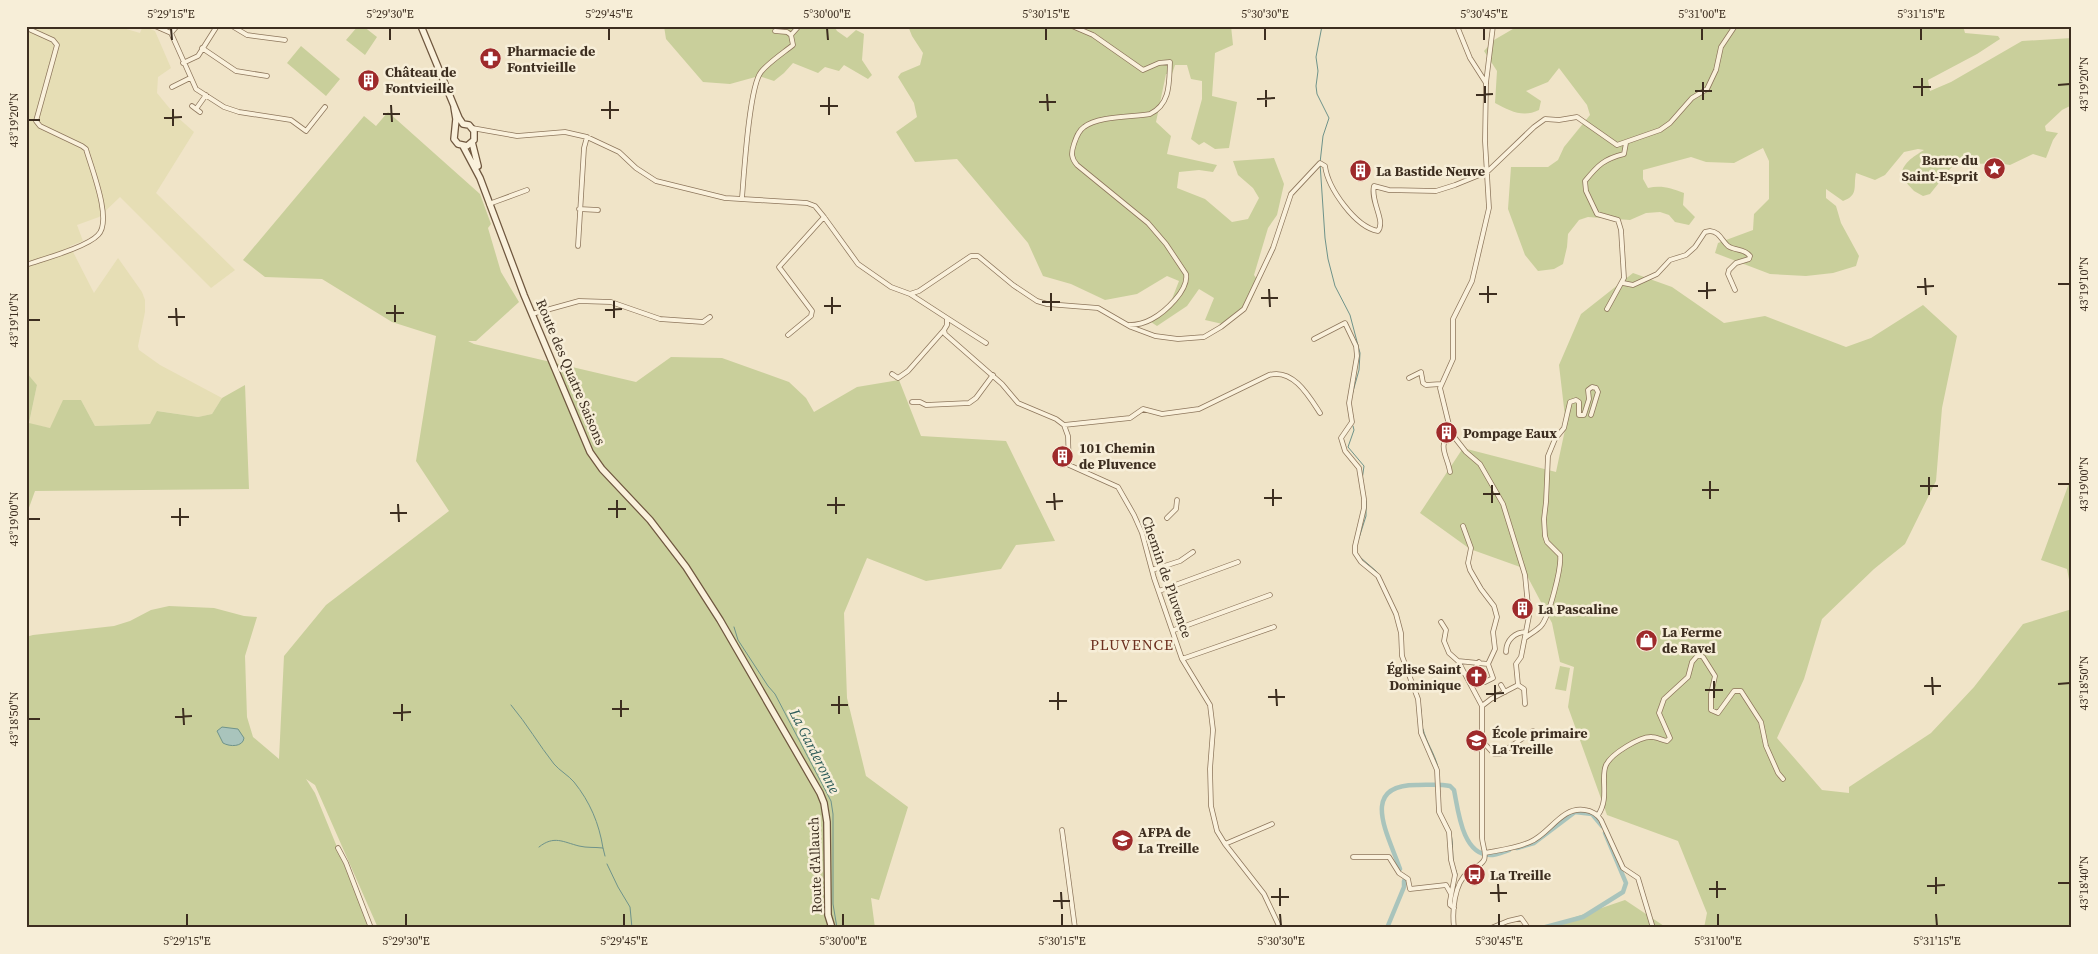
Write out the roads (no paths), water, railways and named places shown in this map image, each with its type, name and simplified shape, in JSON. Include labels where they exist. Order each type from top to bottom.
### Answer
[{"type":"main road","name":"Route des Quatre Saisons","points":[[422,27],[454,108],[463,124]]},
{"type":"main road","name":"Route des Quatre Saisons","points":[[454,108],[454,139],[458,144],[464,146],[480,178],[532,314],[590,452],[602,469],[669,543],[725,630],[810,774]]},
{"type":"main road","points":[[455,129],[463,124],[472,128]]},
{"type":"main road","name":"Route des Quatre Saisons","points":[[472,128],[480,178]]},
{"type":"main road","points":[[464,146],[473,140]]},
{"type":"main road","name":"Route d'Allauch","points":[[810,774],[820,793],[826,812],[828,915],[832,928]]},
{"type":"street","points":[[26,265],[63,253],[97,236],[101,230],[104,217],[86,149],[40,126],[36,121],[57,45],[53,40],[31,30],[29,26]]},
{"type":"street","points":[[155,26],[171,33],[196,89],[224,106],[239,112],[291,120],[306,131],[326,107]]},
{"type":"street","points":[[171,33],[177,26]]},
{"type":"street","points":[[183,63],[198,56],[217,26]]},
{"type":"street","points":[[232,26],[247,35],[284,40]]},
{"type":"street","points":[[791,35],[799,26]]},
{"type":"street","points":[[1072,26],[1100,40],[1143,70],[1159,63],[1170,62],[1169,89],[1165,99],[1156,111],[1150,114],[1105,119],[1087,125],[1077,135],[1071,152],[1072,160],[1077,166],[1148,223],[1166,244],[1186,274],[1187,279],[1183,289],[1159,315],[1141,323],[1126,325]]},
{"type":"street","points":[[1457,26],[1470,58],[1486,83]]},
{"type":"street","points":[[1409,378],[1421,372],[1423,383],[1426,385],[1441,384],[1445,380],[1453,359],[1453,319],[1472,280],[1489,208],[1486,83],[1493,26]]},
{"type":"street","points":[[910,294],[919,291],[970,256],[978,256],[1013,285],[1047,304],[1098,308],[1126,325],[1155,336],[1178,339],[1204,337],[1239,314],[1250,297],[1273,248],[1291,194],[1320,163],[1325,166],[1328,177],[1350,214],[1362,224],[1378,231],[1381,224],[1373,197],[1376,186],[1389,190],[1436,191],[1487,172],[1545,119],[1559,120],[1577,117],[1614,144],[1626,144],[1660,130],[1670,123],[1692,98],[1707,90],[1716,70],[1721,47],[1736,26]]},
{"type":"street","points":[[742,198],[752,98],[756,80],[761,72],[793,45],[791,35],[787,32],[775,31]]},
{"type":"street","points":[[202,48],[236,71],[267,76]]},
{"type":"street","points":[[172,87],[190,78]]},
{"type":"street","points":[[192,106],[198,111],[206,95]]},
{"type":"street","points":[[472,128],[517,136],[561,132],[587,137],[618,152],[636,168],[656,181],[720,197],[807,203],[815,206],[858,264],[891,287],[910,294],[986,343]]},
{"type":"street","points":[[473,140],[483,130]]},
{"type":"street","points":[[578,246],[584,148],[587,137]]},
{"type":"street","points":[[1607,309],[1623,283],[1624,278],[1620,223],[1614,218],[1597,214],[1586,191],[1585,181],[1604,160],[1612,156],[1624,154],[1626,144]]},
{"type":"street","points":[[489,204],[527,190]]},
{"type":"street","points":[[580,209],[598,210]]},
{"type":"street","points":[[788,335],[811,316],[812,311],[779,267],[824,217]]},
{"type":"street","points":[[1623,283],[1633,286],[1657,274],[1670,260],[1686,255],[1695,247],[1702,236],[1710,231],[1720,234],[1729,246],[1744,251],[1750,256],[1749,259],[1736,263],[1728,270],[1735,290]]},
{"type":"street","points":[[532,314],[579,300],[611,302],[660,319],[704,322],[710,317]]},
{"type":"street","points":[[892,374],[898,378],[908,371],[944,330],[947,325],[947,318]]},
{"type":"street","points":[[1314,339],[1345,323],[1356,346],[1356,366],[1349,403],[1352,422],[1342,438],[1344,451],[1359,468],[1364,498],[1364,508],[1355,546],[1355,554],[1361,562],[1378,576],[1396,614],[1401,632],[1402,656],[1418,699],[1421,732],[1437,770],[1438,812],[1449,832],[1450,860],[1455,875],[1450,905],[1454,908]]},
{"type":"street","points":[[944,330],[944,334],[993,376],[1018,403],[1056,419],[1064,425],[1130,418],[1143,409],[1162,414],[1199,409],[1269,375],[1277,373],[1285,374],[1306,393],[1320,413]]},
{"type":"street","points":[[912,402],[920,402],[926,405],[969,403],[976,398],[993,376]]},
{"type":"street","points":[[1441,384],[1451,433],[1466,452],[1480,464],[1503,504],[1525,575],[1529,616],[1521,657],[1516,664],[1518,685]]},
{"type":"street","points":[[1524,638],[1543,622],[1554,599],[1556,577],[1560,568],[1560,555],[1547,542],[1545,536],[1544,518],[1548,456],[1555,439],[1564,428],[1570,402],[1576,400],[1579,402],[1579,415],[1584,415],[1590,387],[1596,388],[1598,392],[1591,415]]},
{"type":"street","name":"Chemin de Pluvence","points":[[1064,425],[1068,436],[1069,465],[1121,490],[1142,534],[1182,659],[1210,705],[1213,730],[1210,769],[1211,806],[1217,831],[1224,844],[1264,894],[1280,928]]},
{"type":"street","points":[[1450,472],[1443,443],[1445,438],[1451,433]]},
{"type":"street","points":[[1167,518],[1176,510],[1177,500]]},
{"type":"street","points":[[1464,526],[1471,548],[1468,563],[1470,570],[1480,589],[1492,602],[1497,617],[1493,632],[1495,649],[1488,664],[1493,678],[1485,682]]},
{"type":"street","points":[[1152,570],[1180,561],[1193,552]]},
{"type":"street","points":[[1159,591],[1238,562]]},
{"type":"street","points":[[1174,630],[1270,595]]},
{"type":"street","points":[[1441,622],[1446,630],[1444,641],[1449,653],[1458,661],[1482,706],[1482,837],[1485,854],[1482,863],[1467,873],[1461,881],[1454,908],[1454,928]]},
{"type":"street","points":[[1182,659],[1274,627]]},
{"type":"street","points":[[1506,652],[1510,639],[1518,633],[1526,632]]},
{"type":"street","points":[[1598,815],[1606,792],[1605,766],[1612,757],[1641,739],[1651,737],[1667,741],[1670,738],[1659,713],[1664,699],[1688,677],[1692,662],[1698,655],[1703,657],[1714,676],[1711,710],[1718,713],[1734,691],[1741,692],[1761,722],[1766,746],[1778,773],[1784,779]]},
{"type":"street","points":[[1458,661],[1488,664]]},
{"type":"street","points":[[1466,674],[1472,673],[1479,662]]},
{"type":"street","points":[[1501,685],[1505,692]]},
{"type":"street","points":[[1482,706],[1491,699],[1518,685]]},
{"type":"street","points":[[1518,685],[1524,689],[1526,704]]},
{"type":"street","points":[[1482,744],[1485,744],[1494,754],[1500,754],[1533,731]]},
{"type":"street","points":[[1485,854],[1531,842],[1571,812],[1580,809],[1590,811],[1598,815],[1624,868],[1638,878],[1653,928]]},
{"type":"street","points":[[1224,844],[1272,824]]},
{"type":"street","points":[[1062,830],[1075,928]]},
{"type":"street","points":[[338,848],[346,863],[371,928]]},
{"type":"street","points":[[1353,857],[1390,856],[1399,873],[1408,879],[1411,890],[1446,885],[1451,894]]},
{"type":"street","points":[[1491,928],[1508,920],[1521,918],[1526,925],[1525,928]]},
{"type":"water","points":[[222,727],[238,729],[244,738],[243,741],[239,745],[223,743],[217,731]]},
{"type":"waterway","points":[[1322,26],[1316,57],[1318,71],[1316,86],[1317,94],[1329,118],[1323,136],[1320,163],[1325,238],[1335,286],[1350,315],[1360,353],[1359,370],[1352,395]]},
{"type":"waterway","points":[[1353,426],[1354,430],[1348,447],[1364,466],[1362,480]]},
{"type":"waterway","points":[[1359,538],[1366,516],[1366,501]]},
{"type":"waterway","points":[[1361,558],[1376,571],[1382,580]]},
{"type":"waterway","name":"La Garderonne","points":[[734,627],[738,640],[775,694],[831,801],[833,814],[833,904],[837,928]]},
{"type":"waterway","points":[[1420,702],[1422,723]]},
{"type":"waterway","points":[[511,705],[554,764],[574,782],[585,797],[596,821],[603,848]]},
{"type":"waterway","points":[[1423,729],[1438,767]]},
{"type":"waterway","points":[[1400,869],[1389,841],[1382,814],[1383,802],[1388,793],[1400,787],[1418,785],[1450,786],[1454,790],[1463,830],[1473,848],[1481,853],[1490,855],[1509,850]]},
{"type":"waterway","points":[[1517,848],[1534,843],[1575,812],[1592,814],[1602,826]]},
{"type":"waterway","points":[[1446,822],[1451,836],[1453,861]]},
{"type":"waterway","points":[[1542,928],[1583,917],[1623,892],[1626,883],[1605,833]]},
{"type":"waterway","points":[[539,847],[549,841],[559,840],[582,847],[603,848],[605,856]]},
{"type":"waterway","points":[[607,864],[630,907],[632,928]]},
{"type":"waterway","points":[[1455,868],[1457,874]]},
{"type":"waterway","points":[[1387,928],[1404,887],[1404,881]]},
{"type":"place","name":"Pharmacie de Fontvieille","points":[[491,59]]},
{"type":"place","name":"Château de Fontvieille","points":[[369,80]]},
{"type":"place","name":"Barre du Saint-Esprit","points":[[1994,168]]},
{"type":"place","name":"La Bastide Neuve","points":[[1360,171]]},
{"type":"place","name":"Pompage Eaux","points":[[1447,433]]},
{"type":"place","name":"101 Chemin de Pluvence","points":[[1063,456]]},
{"type":"place","name":"La Pascaline","points":[[1522,609]]},
{"type":"place","name":"La Ferme de Ravel","points":[[1646,640]]},
{"type":"place","name":"Église Saint Dominique","points":[[1477,677]]},
{"type":"place","name":"École primaire La Treille","points":[[1476,741]]},
{"type":"place","name":"AFPA de La Treille","points":[[1122,840]]},
{"type":"place","name":"La Treille","points":[[1474,875]]},
{"type":"district","name":"PLUVENCE","points":[[1132,644]]}]
